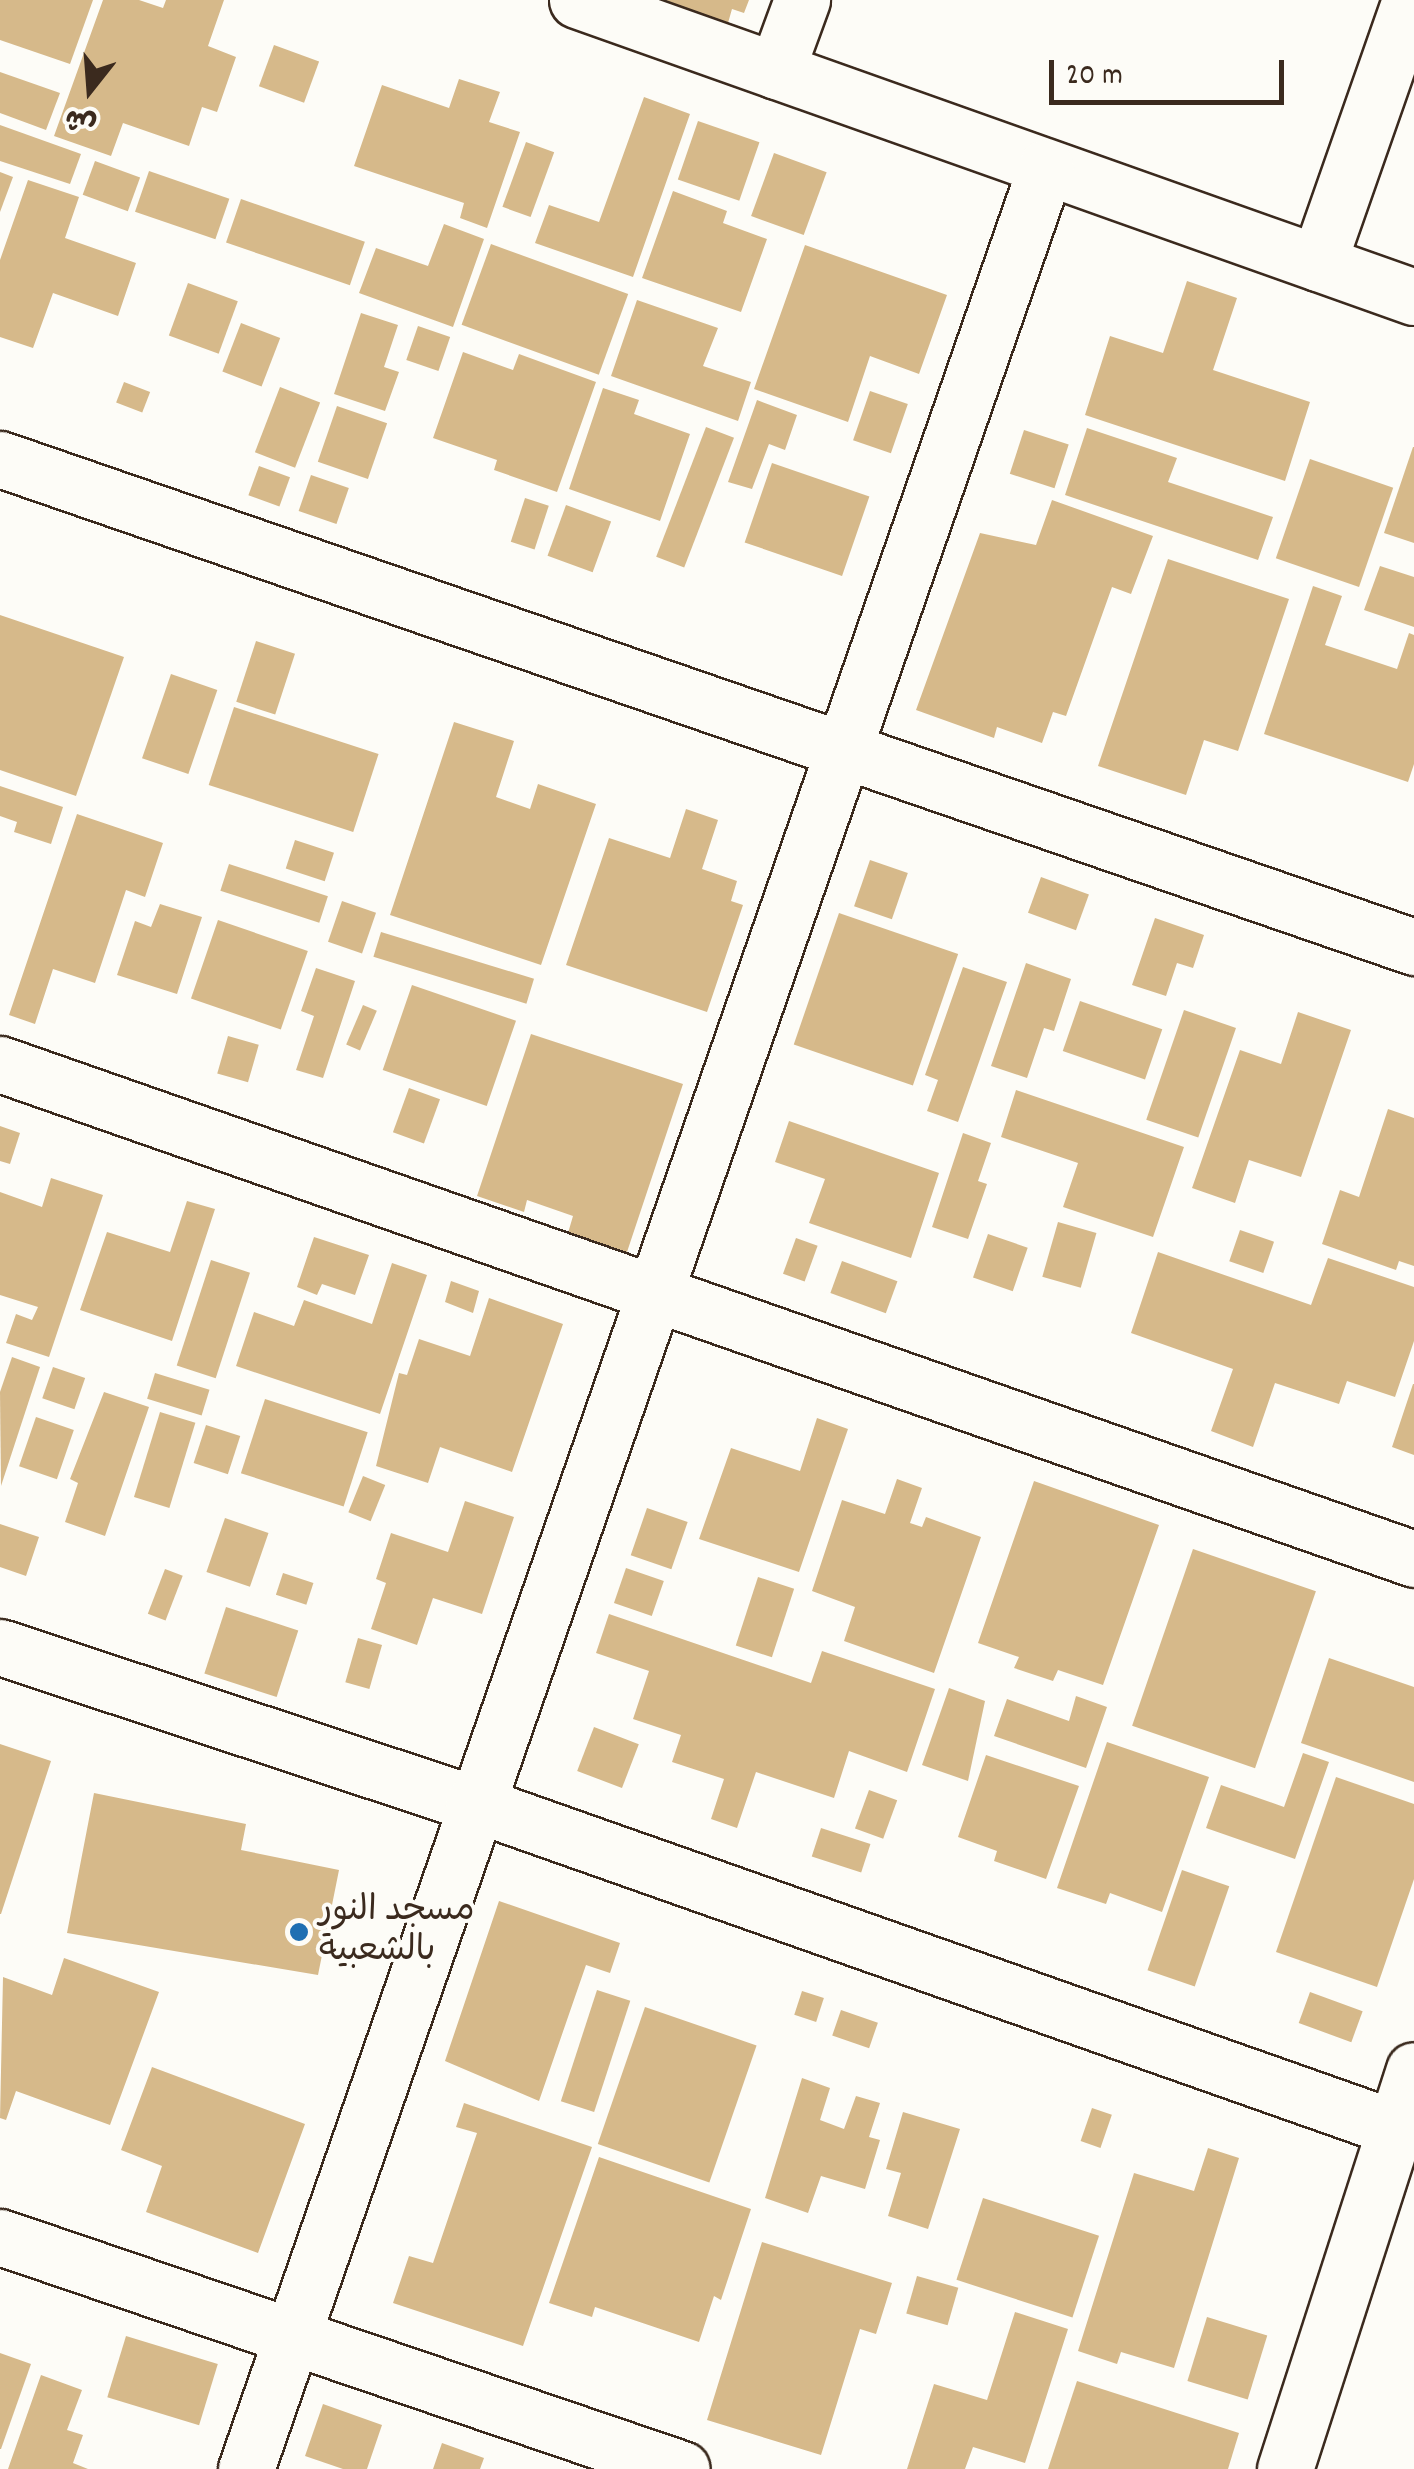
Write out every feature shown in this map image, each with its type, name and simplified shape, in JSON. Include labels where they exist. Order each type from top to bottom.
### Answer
[{"type":"street","points":[[577,0],[1414,297]]},
{"type":"street","points":[[776,71],[802,0]]},
{"type":"street","points":[[1318,262],[1410,0]]},
{"type":"street","points":[[246,2469],[473,1803],[1046,167]]},
{"type":"street","points":[[0,459],[1414,946]]},
{"type":"street","points":[[0,1064],[655,1288],[1414,1559]]},
{"type":"street","points":[[0,1647],[473,1803],[1396,2128]]},
{"type":"street","points":[[1285,2469],[1414,2070]]},
{"type":"street","points":[[0,2237],[682,2469]]},
{"type":"building","points":[[0,0],[93,0],[70,64],[0,40]]},
{"type":"building","points":[[103,0],[139,0],[163,8],[166,0],[224,0],[208,46],[236,57],[217,112],[202,107],[189,146],[123,123],[111,156],[54,136]]},
{"type":"building","points":[[665,0],[749,0],[744,13],[732,9],[728,23]]},
{"type":"building","points":[[274,45],[319,61],[304,103],[259,86]]},
{"type":"building","points":[[0,72],[60,93],[46,130],[0,113]]},
{"type":"building","points":[[459,79],[500,92],[489,122],[520,132],[487,228],[460,218],[464,203],[354,166],[382,85],[449,108]]},
{"type":"building","points":[[644,97],[690,114],[633,277],[535,243],[549,205],[599,222]]},
{"type":"building","points":[[698,121],[759,142],[739,201],[678,180]]},
{"type":"building","points":[[0,125],[81,154],[70,184],[0,161]]},
{"type":"building","points":[[526,142],[554,152],[531,217],[502,207]]},
{"type":"building","points":[[774,153],[827,172],[804,235],[751,216]]},
{"type":"building","points":[[95,161],[140,177],[128,211],[83,195]]},
{"type":"building","points":[[149,171],[229,199],[215,239],[135,212]]},
{"type":"building","points":[[0,172],[13,177],[0,212]]},
{"type":"building","points":[[28,180],[79,197],[65,238],[136,263],[118,316],[53,293],[33,348],[0,337],[0,260]]},
{"type":"building","points":[[673,191],[727,211],[723,223],[767,239],[741,312],[642,278]]},
{"type":"building","points":[[241,199],[365,242],[350,285],[226,242]]},
{"type":"building","points":[[444,224],[484,239],[453,327],[359,293],[376,248],[428,266]]},
{"type":"building","points":[[491,244],[628,294],[599,375],[462,325]]},
{"type":"building","points":[[805,245],[947,295],[919,374],[870,356],[848,422],[754,389]]},
{"type":"building","points":[[1187,281],[1237,298],[1213,370],[1310,402],[1285,481],[1085,415],[1110,336],[1163,353]]},
{"type":"building","points":[[188,283],[238,301],[219,354],[169,336]]},
{"type":"building","points":[[637,300],[718,328],[703,366],[751,382],[738,421],[611,376]]},
{"type":"building","points":[[361,313],[398,325],[384,367],[399,372],[385,411],[334,394]]},
{"type":"building","points":[[241,323],[280,338],[262,387],[222,372]]},
{"type":"building","points":[[418,326],[450,337],[438,371],[406,360]]},
{"type":"building","points":[[463,352],[513,370],[519,354],[596,382],[557,492],[494,470],[497,460],[433,438]]},
{"type":"building","points":[[124,382],[150,392],[142,413],[116,403]]},
{"type":"building","points":[[280,387],[320,402],[295,468],[255,452]]},
{"type":"building","points":[[603,388],[639,400],[634,414],[690,434],[660,521],[569,489]]},
{"type":"building","points":[[870,391],[908,404],[891,453],[853,440]]},
{"type":"building","points":[[757,400],[797,415],[785,450],[769,444],[752,489],[728,482]]},
{"type":"building","points":[[337,406],[387,423],[368,479],[318,462]]},
{"type":"building","points":[[706,427],[734,438],[684,568],[656,557]]},
{"type":"building","points":[[1087,428],[1177,458],[1168,482],[1273,517],[1258,560],[1065,495]]},
{"type":"building","points":[[1024,430],[1069,445],[1054,488],[1010,474]]},
{"type":"building","points":[[1414,447],[1414,543],[1384,533]]},
{"type":"building","points":[[1310,459],[1393,488],[1359,587],[1276,558]]},
{"type":"building","points":[[772,463],[869,497],[842,576],[745,542]]},
{"type":"building","points":[[259,466],[290,477],[279,506],[248,495]]},
{"type":"building","points":[[311,475],[349,488],[336,524],[299,511]]},
{"type":"building","points":[[525,498],[549,506],[535,549],[511,542]]},
{"type":"building","points":[[1052,500],[1153,536],[1131,594],[1112,587],[1066,716],[1053,712],[1042,743],[997,727],[994,738],[916,710],[980,533],[1036,545]]},
{"type":"building","points":[[566,505],[611,521],[593,572],[548,556]]},
{"type":"building","points":[[1168,559],[1289,599],[1238,751],[1204,740],[1186,795],[1098,766]]},
{"type":"building","points":[[1380,566],[1414,577],[1414,627],[1364,610]]},
{"type":"building","points":[[1313,586],[1342,596],[1325,645],[1397,669],[1409,633],[1414,635],[1414,764],[1408,782],[1264,734]]},
{"type":"building","points":[[0,615],[124,657],[76,796],[0,770]]},
{"type":"building","points":[[256,641],[295,654],[275,715],[236,702]]},
{"type":"building","points":[[171,674],[217,690],[188,774],[142,758]]},
{"type":"building","points":[[234,707],[379,754],[353,832],[209,785]]},
{"type":"building","points":[[454,722],[514,741],[496,797],[530,809],[538,784],[596,804],[541,965],[390,915]]},
{"type":"building","points":[[0,786],[63,807],[51,844],[14,832],[17,822],[0,816]]},
{"type":"building","points":[[686,809],[718,820],[702,869],[737,881],[731,901],[743,905],[707,1012],[566,965],[609,838],[670,858]]},
{"type":"building","points":[[77,814],[163,843],[145,897],[126,890],[95,983],[53,969],[35,1024],[9,1015]]},
{"type":"building","points":[[295,840],[334,853],[325,881],[286,869]]},
{"type":"building","points":[[870,860],[908,873],[892,919],[854,906]]},
{"type":"building","points":[[229,864],[328,896],[319,923],[220,891]]},
{"type":"building","points":[[1041,877],[1089,894],[1076,930],[1028,913]]},
{"type":"building","points":[[342,901],[376,913],[362,953],[328,942]]},
{"type":"building","points":[[160,904],[202,917],[177,994],[117,975],[135,921],[151,927]]},
{"type":"building","points":[[839,913],[958,954],[913,1085],[794,1044]]},
{"type":"building","points":[[1155,918],[1204,935],[1193,968],[1177,963],[1166,996],[1132,985]]},
{"type":"building","points":[[218,920],[308,951],[281,1029],[191,998]]},
{"type":"building","points":[[381,932],[534,979],[526,1004],[373,957]]},
{"type":"building","points":[[1026,963],[1071,979],[1054,1031],[1044,1028],[1027,1078],[991,1066]]},
{"type":"building","points":[[963,967],[1007,982],[958,1122],[927,1111],[938,1080],[925,1075]]},
{"type":"building","points":[[316,968],[355,981],[323,1078],[296,1070],[314,1016],[301,1011]]},
{"type":"building","points":[[412,985],[516,1021],[487,1106],[383,1070]]},
{"type":"building","points":[[1080,1001],[1162,1029],[1145,1079],[1063,1051]]},
{"type":"building","points":[[363,1005],[377,1011],[360,1050],[346,1045]]},
{"type":"building","points":[[1184,1010],[1236,1028],[1198,1138],[1146,1120]]},
{"type":"building","points":[[1298,1012],[1351,1030],[1301,1177],[1249,1160],[1235,1203],[1192,1188],[1240,1050],[1281,1064]]},
{"type":"building","points":[[531,1034],[683,1084],[627,1252],[568,1233],[573,1216],[527,1200],[524,1212],[477,1196]]},
{"type":"building","points":[[228,1036],[259,1045],[248,1082],[217,1073]]},
{"type":"building","points":[[409,1088],[440,1099],[424,1143],[393,1132]]},
{"type":"building","points":[[1016,1090],[1184,1147],[1153,1237],[1063,1207],[1078,1163],[1001,1137]]},
{"type":"building","points":[[1388,1109],[1414,1118],[1414,1266],[1399,1261],[1396,1270],[1322,1244],[1340,1190],[1359,1197]]},
{"type":"building","points":[[789,1121],[939,1173],[911,1258],[809,1223],[825,1179],[775,1162]]},
{"type":"building","points":[[0,1126],[20,1133],[10,1164],[0,1161]]},
{"type":"building","points":[[963,1133],[991,1143],[978,1181],[987,1184],[968,1239],[932,1227]]},
{"type":"building","points":[[51,1178],[103,1195],[49,1357],[6,1343],[16,1314],[32,1320],[38,1307],[0,1295],[0,1192],[42,1207]]},
{"type":"building","points":[[187,1201],[215,1209],[172,1341],[80,1310],[107,1232],[170,1252]]},
{"type":"building","points":[[1058,1222],[1096,1233],[1081,1288],[1042,1277]]},
{"type":"building","points":[[1240,1230],[1274,1242],[1263,1273],[1229,1261]]},
{"type":"building","points":[[988,1234],[1028,1248],[1013,1291],[973,1277]]},
{"type":"building","points":[[314,1237],[369,1255],[355,1295],[322,1284],[317,1295],[297,1287]]},
{"type":"building","points":[[796,1238],[818,1246],[805,1282],[783,1274]]},
{"type":"building","points":[[1158,1252],[1311,1305],[1328,1258],[1414,1287],[1414,1341],[1395,1397],[1347,1381],[1339,1404],[1275,1383],[1253,1447],[1211,1431],[1233,1369],[1131,1333]]},
{"type":"building","points":[[211,1260],[250,1273],[216,1378],[177,1366]]},
{"type":"building","points":[[842,1261],[897,1281],[886,1313],[830,1293]]},
{"type":"building","points":[[392,1263],[427,1275],[380,1414],[236,1366],[254,1312],[294,1326],[304,1300],[372,1324]]},
{"type":"building","points":[[451,1281],[479,1291],[473,1313],[445,1302]]},
{"type":"building","points":[[489,1298],[563,1324],[512,1472],[440,1447],[428,1483],[376,1466],[399,1373],[407,1375],[419,1339],[470,1356]]},
{"type":"building","points":[[12,1357],[40,1367],[1,1486],[0,1392]]},
{"type":"building","points":[[53,1367],[85,1378],[74,1409],[42,1398]]},
{"type":"building","points":[[155,1373],[210,1390],[202,1415],[147,1399]]},
{"type":"building","points":[[1414,1384],[1414,1455],[1392,1447]]},
{"type":"building","points":[[104,1392],[149,1407],[105,1536],[65,1522],[78,1483],[70,1479]]},
{"type":"building","points":[[265,1399],[368,1432],[344,1507],[241,1473]]},
{"type":"building","points":[[160,1412],[195,1423],[169,1508],[134,1497]]},
{"type":"building","points":[[36,1417],[74,1430],[57,1479],[19,1466]]},
{"type":"building","points":[[817,1418],[848,1429],[799,1572],[699,1539],[731,1448],[800,1471]]},
{"type":"building","points":[[206,1425],[240,1436],[228,1474],[194,1463]]},
{"type":"building","points":[[363,1476],[385,1485],[371,1521],[348,1512]]},
{"type":"building","points":[[897,1479],[922,1488],[910,1523],[922,1527],[926,1517],[981,1537],[934,1673],[844,1641],[855,1607],[812,1591],[842,1500],[885,1514]]},
{"type":"building","points":[[1034,1481],[1159,1525],[1103,1685],[1058,1670],[1053,1681],[1014,1668],[1019,1657],[978,1643]]},
{"type":"building","points":[[465,1501],[514,1517],[482,1614],[433,1598],[417,1645],[371,1629],[386,1583],[376,1579],[391,1533],[448,1552]]},
{"type":"building","points":[[647,1508],[688,1522],[671,1569],[631,1555]]},
{"type":"building","points":[[225,1518],[268,1533],[250,1587],[206,1572]]},
{"type":"building","points":[[0,1524],[39,1537],[26,1576],[0,1567]]},
{"type":"building","points":[[1193,1549],[1316,1591],[1255,1768],[1132,1726]]},
{"type":"building","points":[[626,1568],[664,1581],[652,1616],[614,1603]]},
{"type":"building","points":[[165,1569],[183,1576],[166,1621],[148,1614]]},
{"type":"building","points":[[283,1573],[313,1583],[306,1605],[276,1595]]},
{"type":"building","points":[[758,1577],[794,1589],[772,1657],[736,1645]]},
{"type":"building","points":[[226,1607],[298,1630],[277,1697],[204,1674]]},
{"type":"building","points":[[609,1614],[811,1683],[822,1651],[935,1689],[907,1772],[849,1751],[834,1798],[756,1772],[737,1828],[711,1819],[724,1779],[672,1762],[681,1735],[633,1719],[649,1671],[596,1653]]},
{"type":"building","points":[[358,1638],[382,1645],[369,1689],[345,1682]]},
{"type":"building","points":[[1329,1658],[1414,1687],[1414,1782],[1301,1743]]},
{"type":"building","points":[[949,1688],[985,1701],[968,1781],[922,1765]]},
{"type":"building","points":[[1076,1696],[1107,1707],[1086,1768],[994,1736],[1007,1699],[1069,1721]]},
{"type":"building","points":[[594,1727],[639,1744],[622,1788],[577,1771]]},
{"type":"building","points":[[1107,1742],[1209,1777],[1162,1912],[1110,1893],[1106,1904],[1057,1888]]},
{"type":"building","points":[[0,1744],[51,1761],[1,1914],[0,1914]]},
{"type":"building","points":[[1303,1753],[1329,1762],[1295,1859],[1206,1828],[1221,1785],[1284,1807]]},
{"type":"building","points":[[986,1755],[1079,1786],[1046,1879],[994,1861],[997,1851],[958,1837]]},
{"type":"building","points":[[1336,1777],[1414,1804],[1414,1879],[1377,1987],[1276,1952]]},
{"type":"building","points":[[869,1790],[897,1800],[883,1839],[855,1829]]},
{"type":"building","points":[[94,1793],[246,1824],[241,1850],[339,1870],[318,1975],[67,1933]]},
{"type":"building","points":[[821,1828],[870,1844],[861,1873],[812,1857]]},
{"type":"building","points":[[1182,1870],[1229,1886],[1195,1987],[1147,1970]]},
{"type":"building","points":[[499,1901],[620,1943],[610,1973],[586,1965],[539,2101],[445,2061]]},
{"type":"building","points":[[64,1958],[159,1992],[110,2125],[16,2091],[6,2120],[0,2118],[3,1977],[52,1995]]},
{"type":"building","points":[[597,1990],[630,2001],[594,2112],[561,2101]]},
{"type":"building","points":[[802,1991],[824,1998],[816,2022],[794,2015]]},
{"type":"building","points":[[1310,1992],[1363,2011],[1351,2042],[1299,2023]]},
{"type":"building","points":[[645,2007],[757,2045],[709,2183],[598,2144]]},
{"type":"building","points":[[841,2010],[878,2023],[869,2048],[832,2036]]},
{"type":"building","points":[[152,2067],[305,2124],[258,2253],[146,2212],[162,2166],[121,2150]]},
{"type":"building","points":[[802,2078],[830,2088],[820,2120],[844,2129],[856,2096],[880,2103],[869,2137],[880,2140],[865,2189],[821,2176],[808,2213],[765,2198]]},
{"type":"building","points":[[464,2103],[592,2147],[523,2346],[393,2303],[409,2256],[433,2263],[477,2133],[456,2127]]},
{"type":"building","points":[[1092,2108],[1112,2115],[1100,2148],[1081,2141]]},
{"type":"building","points":[[903,2112],[960,2129],[928,2229],[888,2216],[901,2173],[886,2169]]},
{"type":"building","points":[[1208,2148],[1239,2158],[1174,2368],[1121,2352],[1117,2364],[1078,2351],[1134,2173],[1194,2191]]},
{"type":"building","points":[[599,2157],[751,2209],[721,2300],[714,2296],[699,2342],[595,2307],[592,2317],[549,2303]]},
{"type":"building","points":[[983,2198],[1099,2236],[1072,2317],[956,2280]]},
{"type":"building","points":[[762,2242],[892,2283],[876,2334],[860,2329],[821,2455],[707,2420]]},
{"type":"building","points":[[917,2276],[958,2288],[948,2325],[906,2313]]},
{"type":"building","points":[[1015,2312],[1068,2329],[1025,2463],[973,2447],[965,2469],[907,2469],[934,2384],[987,2400]]},
{"type":"building","points":[[1207,2317],[1267,2335],[1248,2399],[1187,2381]]},
{"type":"building","points":[[126,2336],[218,2364],[199,2425],[107,2397]]},
{"type":"building","points":[[0,2353],[31,2364],[1,2449],[0,2449]]},
{"type":"building","points":[[41,2375],[82,2390],[67,2430],[83,2435],[73,2463],[88,2469],[8,2469]]},
{"type":"building","points":[[1077,2381],[1239,2433],[1228,2469],[1048,2469]]},
{"type":"building","points":[[323,2404],[382,2425],[367,2469],[343,2469],[305,2456]]},
{"type":"building","points":[[442,2443],[484,2458],[480,2469],[433,2469]]},
{"type":"place","name":"مسجد النور بالشعبية","points":[[299,1932]]}]
